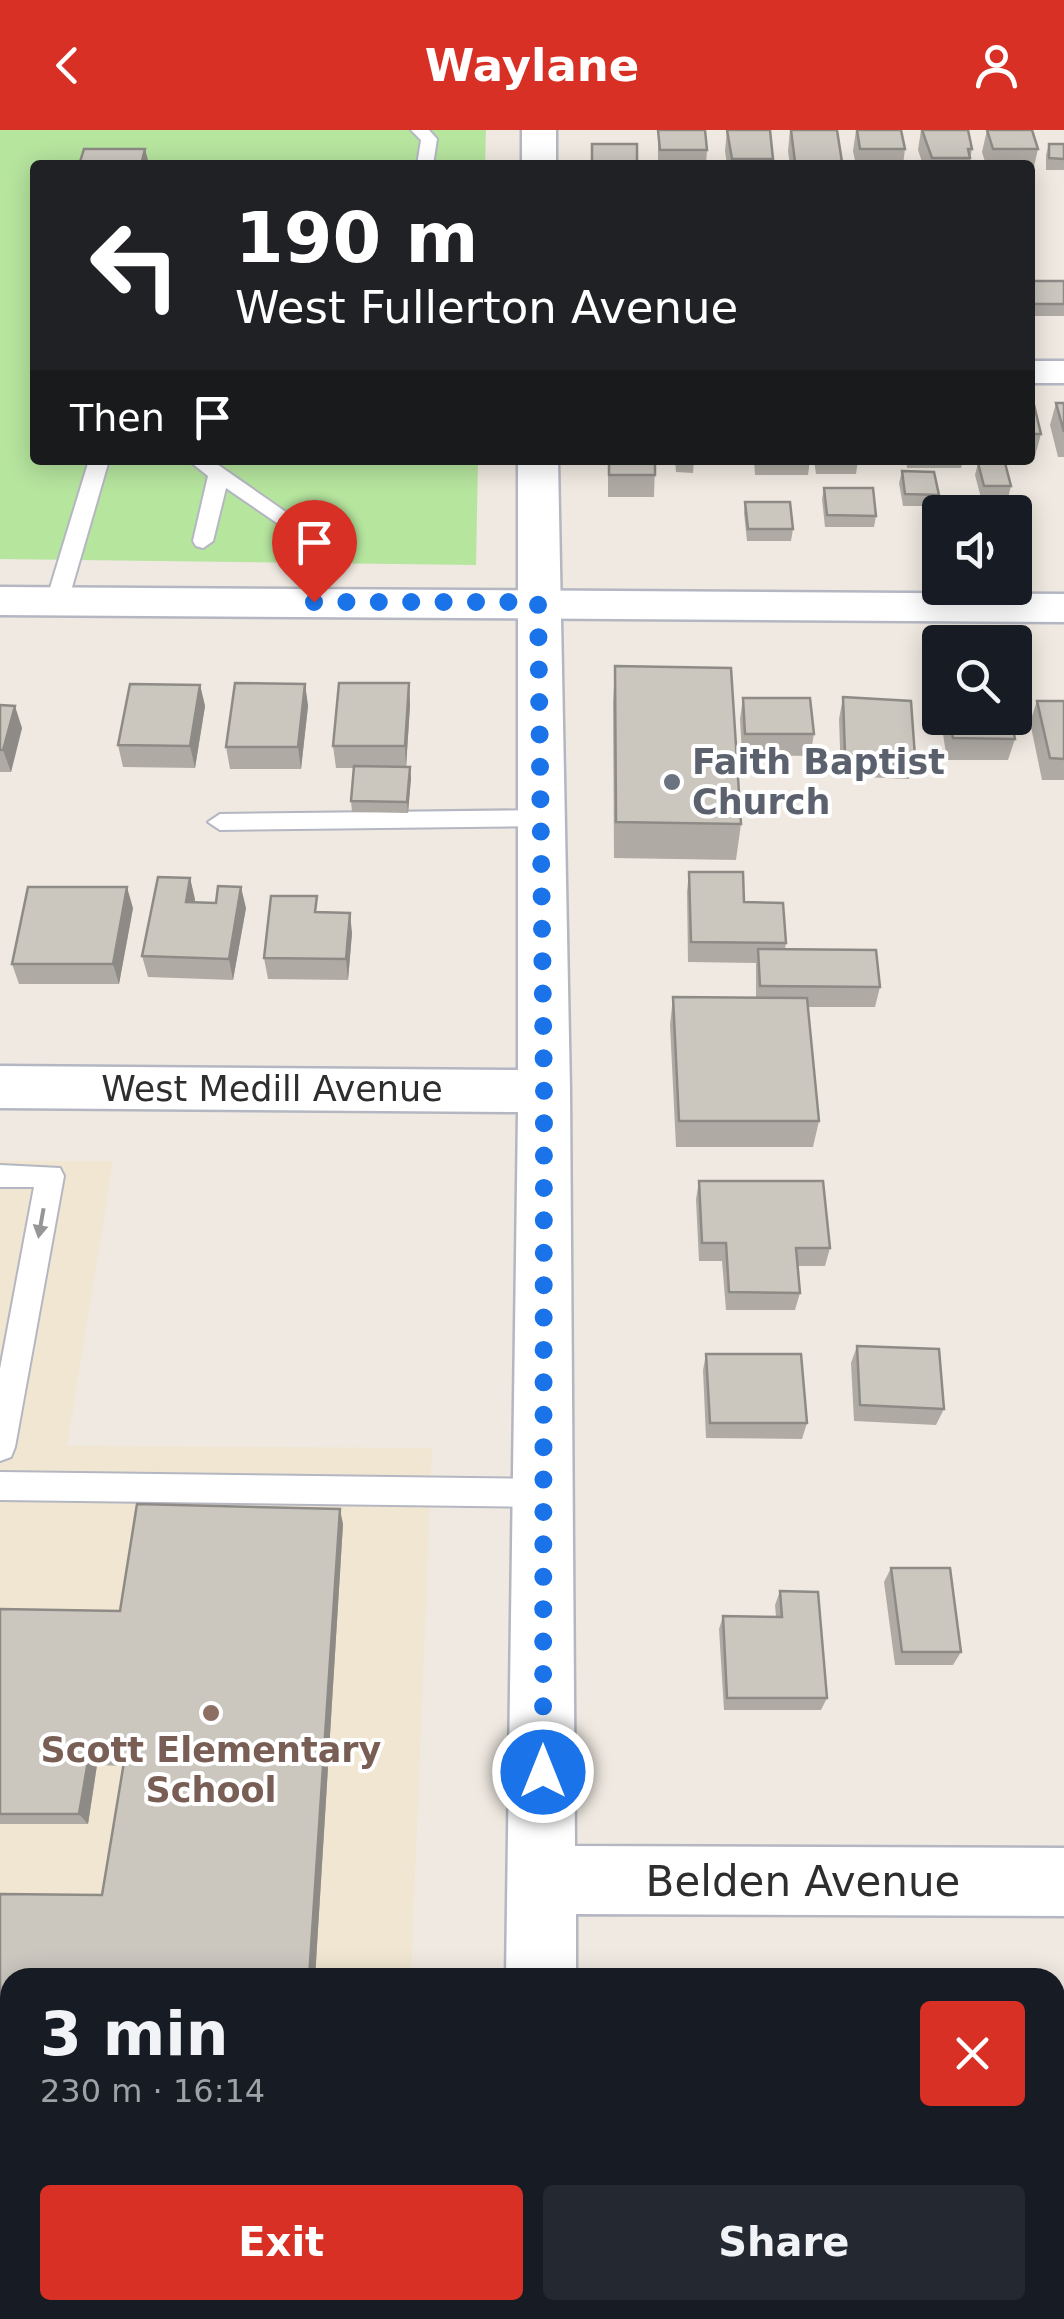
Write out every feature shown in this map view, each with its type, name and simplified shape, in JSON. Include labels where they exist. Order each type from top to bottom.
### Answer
[{"type":"street","points":[[539,130],[539,160]]},
{"type":"street","points":[[1035,372],[1064,372]]},
{"type":"street","points":[[538,465],[544,1091],[542,1968]]},
{"type":"street","points":[[0,601],[1064,608]]},
{"type":"street","name":"West Medill Avenue","points":[[0,1088],[544,1091]]},
{"type":"street","name":"Belden Avenue","points":[[542,1880],[1064,1882]]},
{"type":"lane","points":[[419,130],[429,139],[427,160]]},
{"type":"lane","points":[[57,601],[98,465]]},
{"type":"lane","points":[[206,465],[316,540]]},
{"type":"lane","points":[[203,541],[219,474]]},
{"type":"lane","points":[[220,822],[540,818]]},
{"type":"lane","points":[[0,1176],[50,1176],[0,1447]]},
{"type":"lane","points":[[0,1486],[542,1493]]},
{"type":"shaded area","name":"Scott Elementary School","points":[[0,1161],[113,1161],[67,1446],[432,1448],[411,1968],[0,1968]]},
{"type":"green space","points":[[0,130],[486,130],[485,160],[30,160],[30,465],[478,465],[476,565],[0,559]]},
{"type":"building","points":[[658,130],[705,130],[707,150],[660,150]]},
{"type":"building","points":[[727,130],[770,130],[773,159],[732,159]]},
{"type":"building","points":[[791,130],[837,130],[842,160],[795,160]]},
{"type":"building","points":[[857,130],[901,130],[905,149],[860,149]]},
{"type":"building","points":[[922,130],[968,130],[970,158],[932,158]]},
{"type":"building","points":[[987,130],[1032,130],[1038,149],[993,149]]},
{"type":"building","points":[[592,144],[637,144],[637,160],[592,160]]},
{"type":"building","points":[[1049,144],[1064,144],[1064,159],[1049,158]]},
{"type":"building","points":[[84,149],[145,149],[142,160],[81,160]]},
{"type":"building","points":[[1035,281],[1064,281],[1064,304],[1035,304]]},
{"type":"building","points":[[1056,403],[1064,403],[1064,432]]},
{"type":"building","points":[[1035,409],[1041,434],[1035,434]]},
{"type":"building","points":[[609,465],[655,465],[655,475],[609,475]]},
{"type":"building","points":[[979,465],[1006,465],[1011,486],[984,486]]},
{"type":"building","points":[[902,471],[934,472],[939,495],[905,494]]},
{"type":"building","points":[[824,488],[873,488],[876,516],[827,515]]},
{"type":"building","points":[[745,502],[790,502],[793,529],[748,529]]},
{"type":"building","name":"Faith Baptist Church","points":[[615,666],[731,668],[741,824],[616,822]]},
{"type":"building","points":[[235,683],[305,684],[298,747],[226,747]]},
{"type":"building","points":[[339,683],[409,683],[405,746],[333,746]]},
{"type":"building","points":[[130,684],[200,685],[190,746],[118,745]]},
{"type":"building","points":[[843,697],[911,701],[915,757],[845,754]]},
{"type":"building","points":[[743,698],[810,698],[814,734],[745,734]]},
{"type":"building","points":[[1037,701],[1064,701],[1064,759],[1050,758]]},
{"type":"building","points":[[0,705],[15,706],[3,750],[0,750]]},
{"type":"building","points":[[952,735],[1014,735],[1015,739]]},
{"type":"building","points":[[354,766],[410,767],[407,802],[351,801]]},
{"type":"building","points":[[689,872],[743,872],[744,902],[783,903],[786,943],[691,942]]},
{"type":"building","points":[[158,877],[190,878],[186,902],[216,903],[218,886],[241,887],[229,959],[142,956]]},
{"type":"building","points":[[28,887],[127,887],[113,964],[12,964]]},
{"type":"building","points":[[271,896],[317,896],[315,912],[350,913],[346,959],[264,958]]},
{"type":"building","points":[[758,949],[876,950],[880,987],[760,986]]},
{"type":"building","points":[[673,997],[807,998],[819,1121],[679,1121]]},
{"type":"building","points":[[699,1181],[823,1181],[830,1248],[796,1248],[800,1293],[729,1292],[726,1243],[702,1243]]},
{"type":"building","points":[[857,1346],[939,1349],[944,1409],[860,1405]]},
{"type":"building","points":[[706,1354],[801,1354],[807,1423],[710,1423]]},
{"type":"building","points":[[137,1504],[340,1509],[310,1968],[0,1968],[0,1894],[102,1895],[125,1756],[89,1755],[79,1814],[0,1814],[0,1609],[120,1611]]},
{"type":"building","points":[[891,1568],[950,1568],[961,1652],[902,1652]]},
{"type":"building","points":[[780,1591],[818,1592],[827,1698],[727,1698],[723,1616],[782,1617]]},
{"type":"place","name":"Faith Baptist Church","points":[[672,782]]},
{"type":"place","name":"Scott Elementary School","points":[[211,1713]]},
{"type":"route","points":[[314,602],[538,602],[544,1091],[543,1772]]}]
